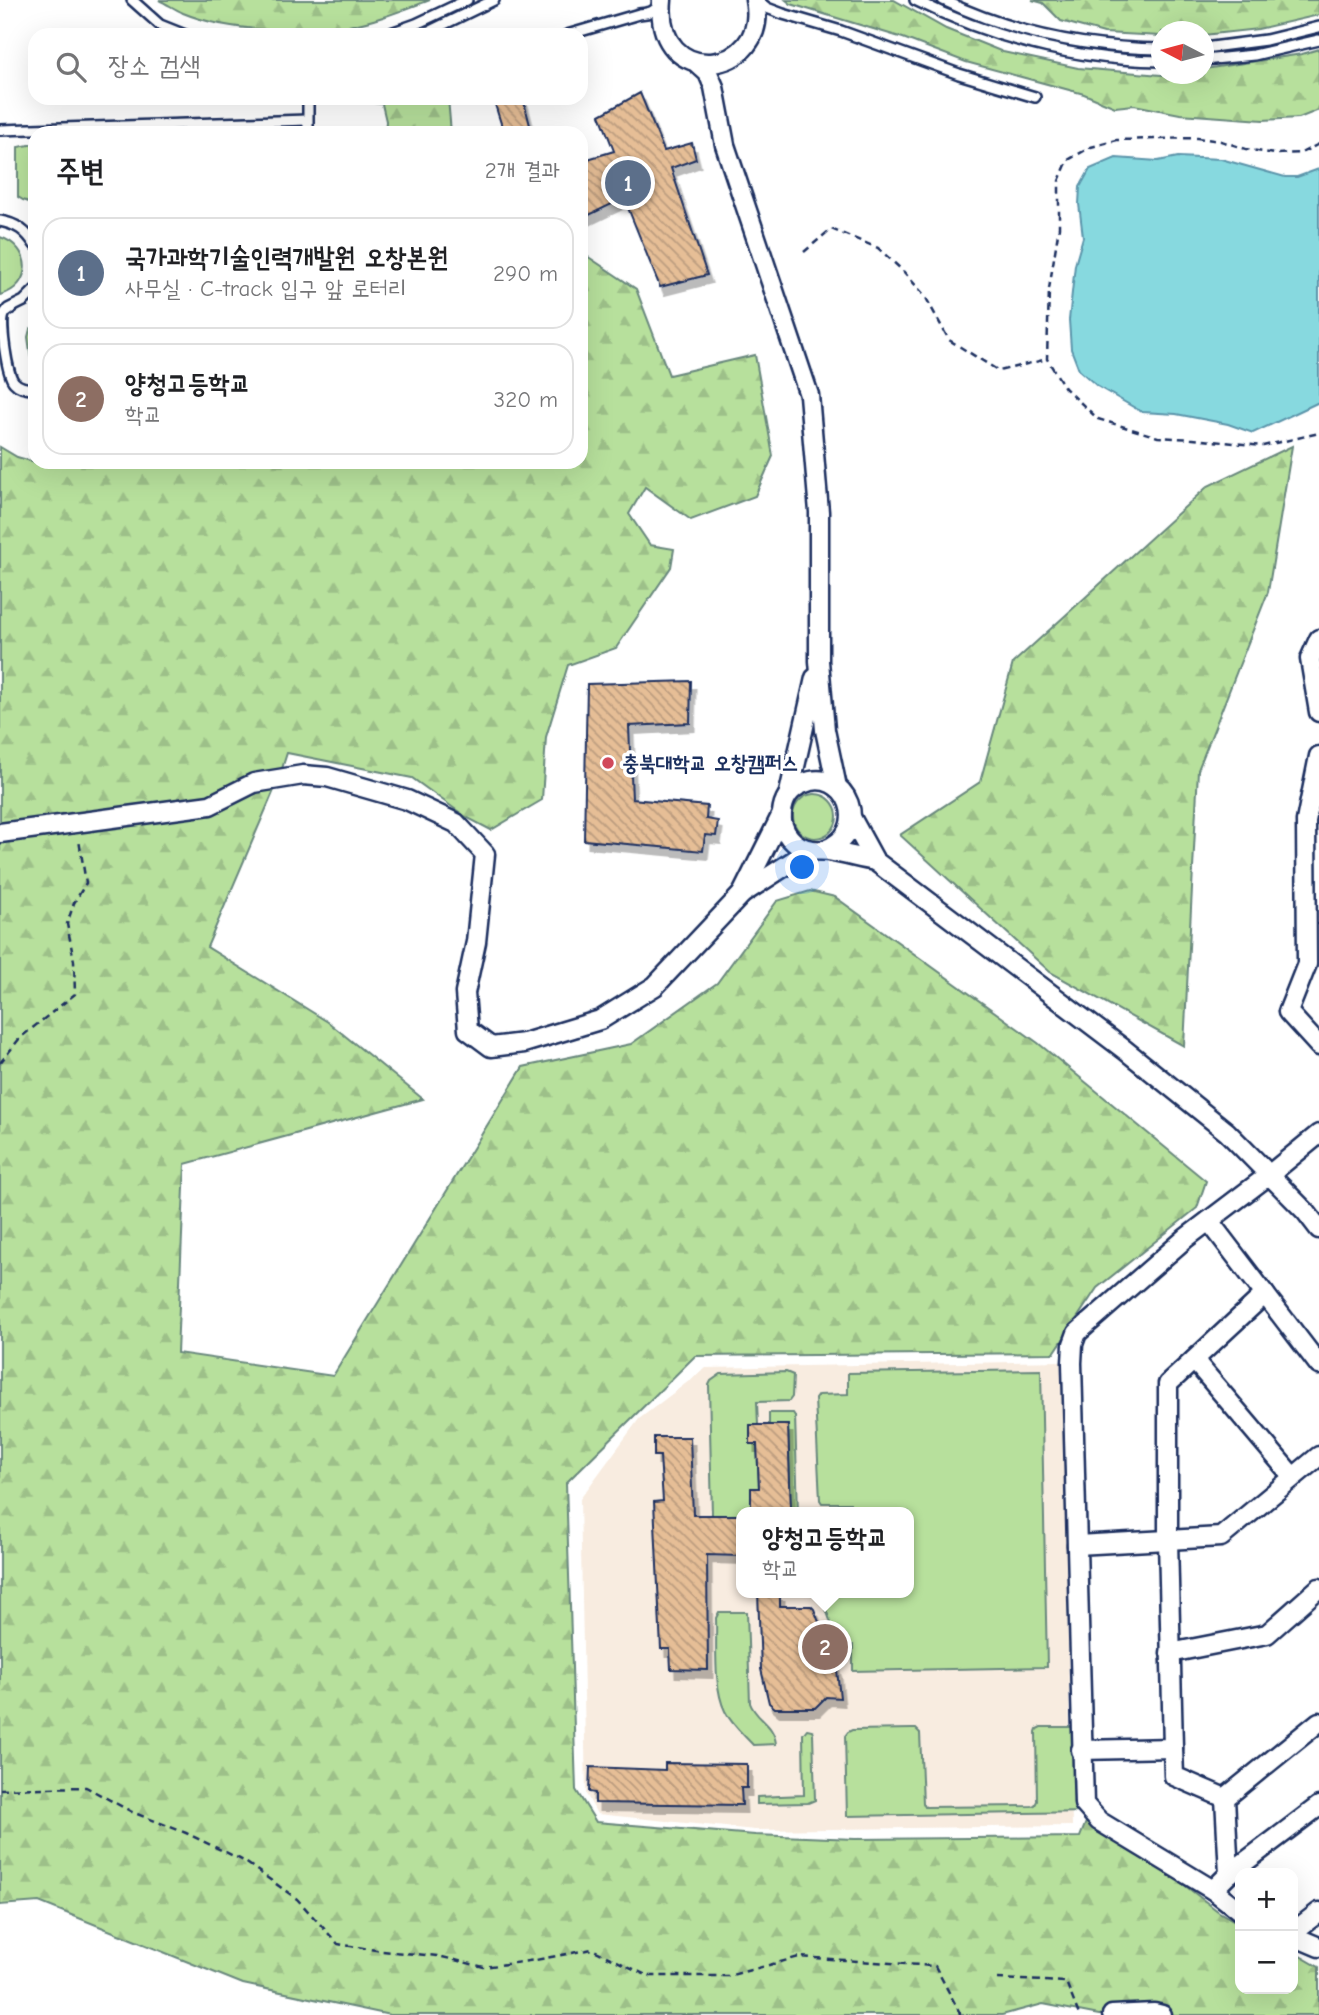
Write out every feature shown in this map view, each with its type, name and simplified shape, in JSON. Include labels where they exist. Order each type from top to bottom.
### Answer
[{"type":"street","points":[[662,0],[662,26],[666,37],[682,55],[708,73],[725,145],[809,395],[819,512],[819,661],[825,730],[837,787]]},
{"type":"street","points":[[697,63],[722,62],[742,50],[756,26],[756,0]]},
{"type":"street","points":[[713,87],[722,62]]},
{"type":"street","points":[[1319,639],[1310,659],[1319,712]]},
{"type":"street","points":[[742,894],[781,816],[789,793],[819,661]]},
{"type":"street","points":[[1319,756],[1306,821],[1307,964],[1288,1012],[1319,1046]]},
{"type":"street","points":[[0,833],[210,804],[254,783],[303,775],[327,777],[407,800],[456,823],[485,854],[476,942],[465,993],[468,1030],[491,1047],[524,1043],[600,1020],[655,986],[742,894],[817,850],[833,847],[843,840],[852,819],[851,808],[847,797],[837,787],[820,780],[808,781],[789,793]]},
{"type":"street","points":[[781,816],[783,828],[798,846],[875,861]]},
{"type":"street","points":[[852,819],[875,861],[1145,1066],[1227,1132],[1306,1212],[1319,1229]]},
{"type":"street","points":[[1235,1907],[1213,1890],[1099,1821],[1084,1804],[1073,1344],[1077,1333],[1132,1283],[1319,1134]]},
{"type":"street","points":[[1209,1221],[1319,1365]]},
{"type":"street","points":[[1225,1798],[1174,1776],[1168,1540],[1168,1384],[1265,1294]]},
{"type":"street","points":[[1194,1360],[1293,1478]]},
{"type":"street","points":[[1077,1545],[1221,1537],[1319,1456]]},
{"type":"street","points":[[1170,1653],[1267,1634],[1319,1588]]},
{"type":"street","points":[[1225,1798],[1319,1722]]},
{"type":"street","points":[[1082,1750],[1173,1748]]},
{"type":"street","points":[[1225,1798],[1229,1874]]},
{"type":"street","points":[[1213,1890],[1229,1874],[1319,1806]]},
{"type":"street","points":[[1297,1931],[1319,1912]]},
{"type":"street","points":[[1298,1936],[1319,1947]]},
{"type":"street","points":[[1112,2015],[1162,2015]]},
{"type":"lane","points":[[132,0],[160,25],[168,28]]},
{"type":"lane","points":[[404,28],[467,0]]},
{"type":"lane","points":[[436,28],[494,0]]},
{"type":"lane","points":[[588,29],[656,10],[662,0]]},
{"type":"lane","points":[[756,0],[783,14],[1035,97]]},
{"type":"lane","points":[[915,0],[972,25],[1031,46],[1102,57],[1151,60]]},
{"type":"lane","points":[[943,0],[998,23],[1050,37],[1100,46],[1151,49]]},
{"type":"lane","points":[[639,14],[650,17],[662,26]]},
{"type":"lane","points":[[756,26],[771,16],[783,14]]},
{"type":"lane","points":[[1214,47],[1283,37],[1319,27]]},
{"type":"lane","points":[[1214,59],[1254,55],[1319,40]]},
{"type":"lane","points":[[307,126],[308,105]]},
{"type":"lane","points":[[226,126],[307,120]]},
{"type":"lane","points":[[0,131],[28,131]]},
{"type":"lane","points":[[1,220],[23,230],[28,236]]},
{"type":"lane","points":[[0,310],[13,307],[28,297]]},
{"type":"lane","points":[[13,307],[4,316],[1,326],[11,378],[21,387],[28,388]]},
{"type":"path","points":[[1319,145],[1301,153],[1275,154],[1197,138],[1117,140],[1091,147],[1068,160],[1059,181],[1059,227],[1049,289],[1047,359],[1065,388],[1098,419],[1158,437],[1263,446],[1319,433]]},
{"type":"path","points":[[804,252],[831,229],[878,248],[925,296],[948,340],[962,350],[999,371],[1047,359]]},
{"type":"path","points":[[0,1063],[20,1038],[75,994],[74,961],[67,924],[86,883],[77,823]]},
{"type":"path","points":[[0,1789],[86,1787],[132,1812],[186,1833],[244,1861],[297,1899],[338,1944],[438,1956],[484,1967],[592,1949],[648,1976],[728,1976],[799,1957],[935,1966],[961,2015]]},
{"type":"path","points":[[997,1979],[1066,1982],[1079,2015]]},
{"type":"shaded area","points":[[1062,1361],[1072,1826],[755,1830],[597,1814],[586,1794],[580,1499],[639,1419],[706,1368]]},
{"type":"green space","points":[[159,0],[430,0],[389,15],[335,28],[243,28],[183,13]]},
{"type":"green space","points":[[786,0],[894,0],[946,29],[1003,52],[1078,68],[1151,74],[1151,84],[1214,84],[1214,67],[1319,49],[1319,110],[1299,118],[1263,120],[1180,114],[1134,105],[1115,107],[1084,94],[966,62],[903,38],[791,4]]},
{"type":"green space","points":[[1032,0],[1319,0],[1319,15],[1258,29],[1214,34],[1214,21],[1151,21],[1151,35],[1104,33],[1061,21],[1043,3]]},
{"type":"green space","points":[[382,105],[449,105],[450,126],[386,126]]},
{"type":"green space","points":[[28,145],[28,202],[18,197],[18,147]]},
{"type":"green space","points":[[0,237],[18,249],[25,266],[19,284],[0,295]]},
{"type":"green space","points":[[588,257],[636,289],[669,375],[755,355],[773,456],[755,496],[691,520],[645,487],[629,514],[650,545],[674,549],[671,567],[616,648],[568,665],[546,737],[542,800],[491,830],[466,817],[412,778],[287,753],[278,781],[207,947],[328,1022],[423,1099],[185,1164],[177,1353],[333,1376],[523,1067],[631,1044],[717,983],[777,901],[810,891],[835,897],[1038,1043],[1206,1181],[1197,1208],[1097,1288],[1054,1353],[695,1356],[566,1483],[576,1790],[596,1822],[755,1835],[855,1839],[1080,1837],[1090,1812],[1219,1912],[1235,1921],[1235,1994],[1298,1994],[1298,1955],[1319,1967],[1319,2015],[1099,2015],[1043,2004],[1002,2015],[390,2015],[243,1984],[39,1902],[0,1905],[0,447],[28,460],[28,469],[588,469]]},
{"type":"green space","points":[[1292,446],[1268,592],[1198,770],[1184,1046],[1050,972],[900,835],[980,782],[1013,663],[1208,486]]},
{"type":"green space","points":[[815,794],[824,795],[831,800],[836,807],[836,825],[831,832],[824,837],[815,838],[806,837],[799,832],[794,825],[793,816],[794,807],[799,800],[806,795]]},
{"type":"green space","points":[[1041,1370],[1047,1667],[853,1671],[853,1645],[839,1645],[823,1598],[914,1598],[914,1507],[850,1507],[850,1503],[822,1503],[820,1500],[815,1399],[818,1395],[848,1394],[848,1373]]},
{"type":"green space","points":[[786,1372],[793,1375],[792,1397],[789,1401],[757,1402],[758,1425],[750,1425],[750,1444],[757,1444],[759,1488],[751,1489],[751,1507],[736,1507],[736,1515],[712,1515],[709,1385],[721,1374]]},
{"type":"green space","points":[[769,1413],[793,1413],[795,1416],[798,1507],[791,1507],[788,1425],[769,1425]]},
{"type":"green space","points":[[719,1612],[747,1612],[750,1703],[772,1731],[776,1744],[753,1745],[725,1711],[716,1666],[716,1618]]},
{"type":"green space","points":[[1041,1727],[1081,1727],[1090,1812],[847,1816],[845,1736],[852,1730],[916,1729],[920,1733],[925,1807],[1032,1806],[1037,1801],[1036,1732]]},
{"type":"green space","points":[[807,1729],[813,1733],[815,1800],[808,1803],[757,1804],[757,1797],[804,1795],[803,1734]]},
{"type":"water","points":[[1178,157],[1221,159],[1285,177],[1297,177],[1319,169],[1319,402],[1253,433],[1228,424],[1176,414],[1142,412],[1097,386],[1079,370],[1071,349],[1069,320],[1075,265],[1083,237],[1080,187],[1090,169],[1116,158],[1158,161]]},
{"type":"building","points":[[640,93],[664,151],[692,143],[696,159],[671,168],[707,275],[660,287],[624,198],[588,216],[588,159],[614,151],[600,115]]},
{"type":"building","points":[[495,105],[525,105],[530,126],[502,126]]},
{"type":"building","name":"충북대학교 오창캠퍼스","points":[[691,681],[690,723],[629,726],[632,799],[707,806],[706,819],[718,821],[716,836],[705,835],[703,851],[584,840],[587,684]]},
{"type":"building","points":[[750,1425],[788,1425],[791,1507],[751,1507],[751,1488],[759,1488],[757,1444],[750,1444]]},
{"type":"building","points":[[654,1437],[690,1437],[693,1515],[736,1515],[736,1556],[707,1555],[708,1670],[671,1669],[670,1649],[661,1649],[654,1502],[663,1501],[660,1456],[654,1456]]},
{"type":"building","points":[[758,1598],[780,1598],[780,1606],[811,1606],[837,1670],[840,1698],[826,1697],[815,1708],[775,1708],[769,1703],[761,1669]]},
{"type":"building","points":[[665,1763],[747,1764],[747,1788],[741,1788],[742,1805],[595,1803],[595,1793],[589,1792],[590,1767],[665,1770]]},
{"type":"place","name":"국가과학기술인력개발원 오창본원","points":[[628,183]]},
{"type":"place","name":"충북대학교 오창캠퍼스","points":[[608,763]]},
{"type":"place","name":"양청고등학교","points":[[825,1647]]}]
